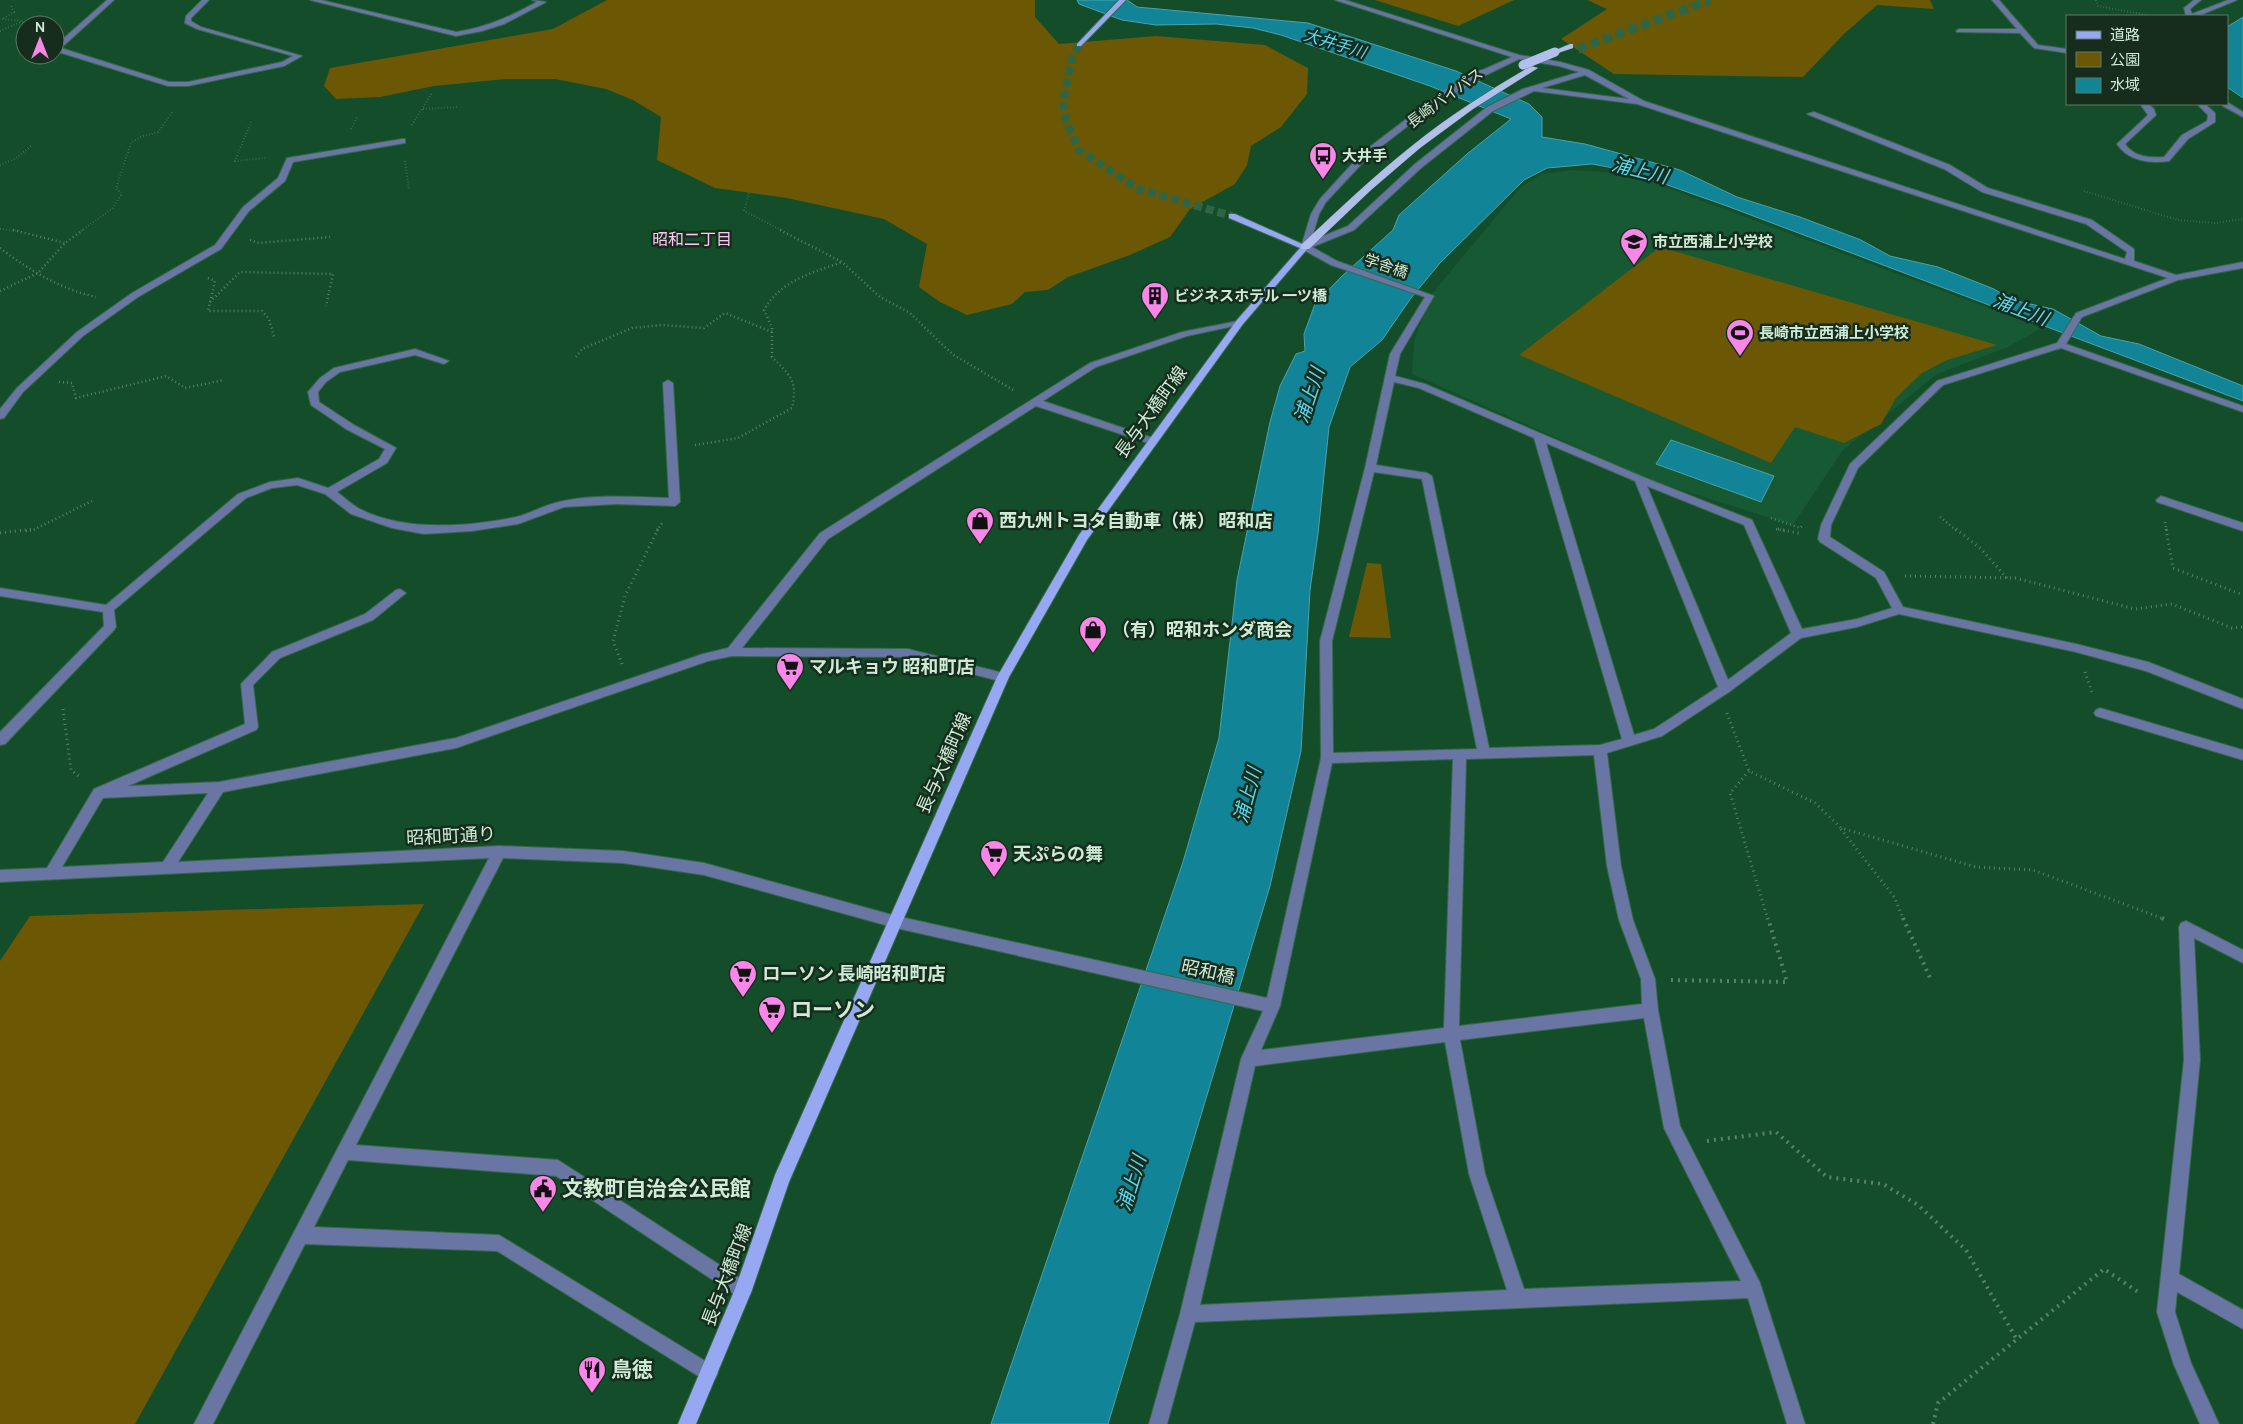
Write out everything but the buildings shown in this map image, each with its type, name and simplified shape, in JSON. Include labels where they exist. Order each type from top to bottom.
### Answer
[{"type":"highway","name":"長崎バイパス","points":[[1355,196],[1428,137],[1476,103],[1504,80],[1520,61],[1574,48],[1564,55],[1504,80]]},
{"type":"highway","name":"長崎バイパス","points":[[1355,196],[1418,134],[1465,99]]},
{"type":"highway","points":[[1305,247],[1355,196]]},
{"type":"main road","points":[[1078,45],[1123,0]]},
{"type":"main road","points":[[1232,216],[1305,247]]},
{"type":"main road","name":"長与大橋町線","points":[[687,1424],[743,1290],[781,1181],[896,922],[944,807],[1003,677],[1083,538],[1240,322],[1305,247]]},
{"type":"street","points":[[111,0],[56,50],[168,84],[188,84],[284,64],[299,56],[199,28],[187,22],[188,17],[206,0]]},
{"type":"street","points":[[313,0],[456,34],[472,33],[498,26],[543,2],[535,0]]},
{"type":"street","points":[[1338,0],[1520,61],[1560,64],[1586,72],[1641,103],[2176,278]]},
{"type":"street","points":[[1995,0],[2036,47],[2066,51]]},
{"type":"street","points":[[2189,15],[2187,8],[2198,0]]},
{"type":"street","points":[[2196,15],[2234,0]]},
{"type":"street","points":[[1959,30],[2022,31]]},
{"type":"street","points":[[1305,247],[1315,214],[1323,201],[1366,154],[1445,94],[1481,74],[1520,61]]},
{"type":"street","points":[[1305,247],[1351,228],[1418,166],[1490,109],[1530,90],[1586,72]]},
{"type":"street","points":[[1530,90],[1641,103]]},
{"type":"street","points":[[2146,105],[2150,108],[2152,115],[2121,144],[2130,154],[2156,160],[2166,159],[2185,137],[2211,122],[2212,115],[2202,105]]},
{"type":"street","points":[[2228,105],[2243,115]]},
{"type":"street","points":[[1811,114],[1947,167],[1985,190],[2089,222],[2131,251],[2129,263]]},
{"type":"street","points":[[0,416],[20,390],[80,334],[135,295],[218,247],[246,209],[282,179],[290,160],[402,141]]},
{"type":"street","name":"学舎橋","points":[[1305,247],[1334,263],[1430,296],[1394,354],[1390,378]]},
{"type":"street","points":[[2061,346],[2079,315],[2176,278],[2243,264]]},
{"type":"street","points":[[732,652],[824,536],[1093,366],[1186,334],[1240,322]]},
{"type":"street","points":[[1899,610],[1880,575],[1858,559],[1824,539],[1826,525],[1854,466],[1940,383],[2061,346],[2243,409]]},
{"type":"street","points":[[330,492],[383,461],[390,448],[350,427],[314,403],[313,392],[323,380],[337,370],[415,352],[444,361]]},
{"type":"street","points":[[1158,1424],[1189,1314],[1250,1060],[1273,1006],[1327,758],[1326,640],[1370,468],[1390,378],[1422,386],[1639,479],[1748,523],[1798,634]]},
{"type":"street","points":[[0,592],[108,609],[242,496],[270,485],[298,481],[330,492],[355,510],[392,524],[424,530],[472,527],[518,520],[563,504],[617,500],[675,502],[668,383]]},
{"type":"street","points":[[1035,402],[1152,442]]},
{"type":"street","points":[[1539,436],[1629,741]]},
{"type":"street","points":[[1370,468],[1427,476],[1484,753]]},
{"type":"street","points":[[1639,479],[1726,688]]},
{"type":"street","points":[[2160,500],[2243,527]]},
{"type":"street","points":[[51,874],[99,793],[252,727],[247,684],[276,655],[370,617],[400,593]]},
{"type":"street","points":[[0,740],[110,627],[108,609]]},
{"type":"street","points":[[1327,758],[1600,750],[1658,733],[1726,688],[1798,634],[1857,623],[1899,610],[2076,648],[2148,667],[2243,704]]},
{"type":"street","points":[[99,793],[219,786],[456,743],[707,657],[732,652],[908,653],[1003,677]]},
{"type":"street","points":[[2100,713],[2243,756]]},
{"type":"street","points":[[1600,750],[1614,866],[1626,920],[1648,979],[1650,1010],[1672,1128],[1754,1289],[1796,1424]]},
{"type":"street","points":[[1460,754],[1451,1034],[1477,1174],[1518,1298]]},
{"type":"street","points":[[166,869],[219,786]]},
{"type":"street","points":[[203,1424],[499,852]]},
{"type":"street","name":"昭和町通り","points":[[0,876],[499,852],[623,858],[704,869],[896,922],[1134,974]]},
{"type":"street","points":[[2186,927],[2243,957]]},
{"type":"street","points":[[2186,927],[2192,1060],[2166,1312],[2183,1364],[2210,1424]]},
{"type":"street","name":"昭和橋","points":[[1134,974],[1273,1006]]},
{"type":"street","points":[[1250,1060],[1650,1010]]},
{"type":"street","points":[[343,1152],[558,1168],[743,1290]]},
{"type":"street","points":[[301,1235],[499,1243],[709,1372]]},
{"type":"street","points":[[2168,1278],[2243,1320]]},
{"type":"street","points":[[1189,1314],[1754,1289]]},
{"type":"path","points":[[2096,0],[2098,6],[2147,15]]},
{"type":"path","points":[[0,31],[23,21],[2,18],[14,12],[11,5]]},
{"type":"path","points":[[422,109],[458,108]]},
{"type":"path","points":[[0,291],[38,273],[65,243],[113,208],[122,194],[116,188],[132,143],[140,137],[158,132],[173,111]]},
{"type":"path","points":[[251,122],[235,161],[282,157],[290,160]]},
{"type":"path","points":[[0,165],[15,159],[32,146]]},
{"type":"path","points":[[2084,190],[2178,220],[2215,223],[2243,219]]},
{"type":"path","points":[[749,192],[744,211],[842,262],[880,297],[910,313],[952,354],[1035,402]]},
{"type":"path","points":[[0,229],[14,230],[65,243]]},
{"type":"path","points":[[227,235],[259,243],[330,237]]},
{"type":"path","points":[[0,248],[14,259],[65,289],[80,294],[100,297]]},
{"type":"path","points":[[672,449],[738,438],[792,408],[796,392],[791,376],[772,357],[772,332],[764,310],[770,298],[787,283],[842,262]]},
{"type":"path","points":[[181,268],[215,281],[208,311],[262,310],[269,320],[274,337]]},
{"type":"path","points":[[210,302],[240,272],[333,274],[326,306]]},
{"type":"path","points":[[576,357],[582,349],[632,328],[662,325],[704,328],[725,313],[772,332]]},
{"type":"path","points":[[31,380],[72,383],[76,398],[166,376],[185,388],[224,380]]},
{"type":"path","points":[[2160,500],[2173,568],[2243,595]]},
{"type":"path","points":[[0,534],[33,530],[92,501]]},
{"type":"path","points":[[629,683],[613,641],[625,596],[653,538],[675,502]]},
{"type":"path","points":[[1764,515],[1800,528],[1806,520]]},
{"type":"path","points":[[1940,517],[1981,549],[2007,579]]},
{"type":"path","points":[[1748,523],[1824,539]]},
{"type":"path","points":[[1880,575],[2015,578],[2135,609],[2172,604],[2232,628],[2243,627]]},
{"type":"path","points":[[2076,648],[2100,713]]},
{"type":"path","points":[[60,679],[71,770],[99,793]]},
{"type":"path","points":[[1726,688],[1722,702],[1749,771],[1815,803],[1840,828],[1894,897],[1931,980]]},
{"type":"path","points":[[1648,979],[1787,982],[1730,793],[1749,771]]},
{"type":"path","points":[[1840,828],[1976,867],[2033,870],[2186,927]]},
{"type":"path","points":[[1701,1134],[1706,1141],[1776,1132],[1827,1177],[1883,1184],[1918,1205],[1966,1250],[2017,1340]]},
{"type":"path","points":[[1933,1424],[1938,1403],[2104,1269],[2166,1312]]},
{"type":"shaded area","name":"長崎市立西浦上小学校","points":[[1574,170],[1630,174],[2042,328],[2008,347],[1937,374],[1843,450],[1793,525],[1656,482],[1412,374],[1414,342],[1430,296],[1520,188],[1541,174]]},
{"type":"green space","points":[[607,0],[1035,0],[1035,17],[1059,44],[1156,36],[1265,45],[1308,68],[1307,94],[1281,127],[1251,146],[1247,165],[1235,184],[1190,209],[1170,237],[1130,255],[1068,277],[1048,290],[1025,292],[1012,304],[967,315],[940,302],[919,287],[927,244],[884,219],[787,198],[715,188],[657,160],[661,117],[633,100],[606,89],[555,79],[505,79],[434,86],[380,97],[336,99],[324,86],[330,68],[553,29]]},
{"type":"green space","points":[[1375,0],[1514,0],[1458,26]]},
{"type":"green space","points":[[1587,0],[1930,0],[1934,9],[1877,5],[1844,34],[1803,77],[1614,74],[1561,39],[1607,9]]},
{"type":"green space","name":"長崎市立西浦上小学校","points":[[1660,247],[1997,345],[1947,360],[1922,373],[1896,398],[1881,424],[1844,443],[1795,427],[1771,463],[1519,355]]},
{"type":"green space","points":[[1367,563],[1381,564],[1391,638],[1349,637]]},
{"type":"green space","points":[[424,904],[135,1424],[0,1424],[0,961],[30,916]]},
{"type":"water","points":[[1077,0],[1127,0],[1137,7],[1308,23],[1456,71],[1529,104],[1542,117],[1542,137],[1585,144],[1680,170],[1737,197],[1800,217],[1861,240],[1890,256],[1938,267],[1994,289],[2012,300],[2053,309],[2101,336],[2139,344],[2243,386],[2243,401],[1727,206],[1625,170],[1592,164],[1547,168],[1524,180],[1440,263],[1411,298],[1382,340],[1350,367],[1329,427],[1310,590],[1301,751],[1270,886],[1108,1424],[991,1424],[1183,862],[1219,738],[1237,580],[1270,422],[1280,386],[1296,354],[1305,351],[1304,334],[1315,304],[1342,276],[1393,230],[1399,215],[1467,154],[1511,119],[1430,86],[1281,35],[1253,28],[1216,24],[1156,25],[1122,20],[1079,4]]},
{"type":"water","points":[[2243,17],[2243,98],[2228,88],[2228,26]]},
{"type":"water","points":[[1671,440],[1774,476],[1761,502],[1656,464]]},
{"type":"tunnel","points":[[1578,49],[1710,0]]},
{"type":"tunnel","points":[[1079,45],[1072,59],[1063,102],[1066,121],[1079,150],[1138,189],[1232,216]]},
{"type":"place","name":"大井手","points":[[1323,180]]},
{"type":"place","name":"市立西浦上小学校","points":[[1634,266]]},
{"type":"place","name":"ビジネスホテル 一ツ橋","points":[[1155,320]]},
{"type":"place","name":"長崎市立西浦上小学校","points":[[1740,357]]},
{"type":"place","name":"西九州トヨタ自動車（株） 昭和店","points":[[980,545]]},
{"type":"place","name":"（有）昭和ホンダ商会","points":[[1093,654]]},
{"type":"place","name":"マルキョウ 昭和町店","points":[[790,691]]},
{"type":"place","name":"天ぷらの舞","points":[[994,878]]},
{"type":"place","name":"ローソン 長崎昭和町店","points":[[743,998]]},
{"type":"place","name":"ローソン","points":[[772,1034]]},
{"type":"place","name":"文教町自治会公民館","points":[[543,1213]]},
{"type":"place","name":"鳥徳","points":[[592,1394]]},
{"type":"district","name":"昭和二丁目","points":[[692,239]]},
{"type":"water label","name":"大井手川","points":[[1335,43]]},
{"type":"water label","name":"浦上川","points":[[1640,170]]},
{"type":"water label","name":"浦上川","points":[[2021,309]]},
{"type":"water label","name":"浦上川","points":[[1309,395]]},
{"type":"water label","name":"浦上川","points":[[1247,795]]},
{"type":"water label","name":"浦上川","points":[[1131,1183]]}]
